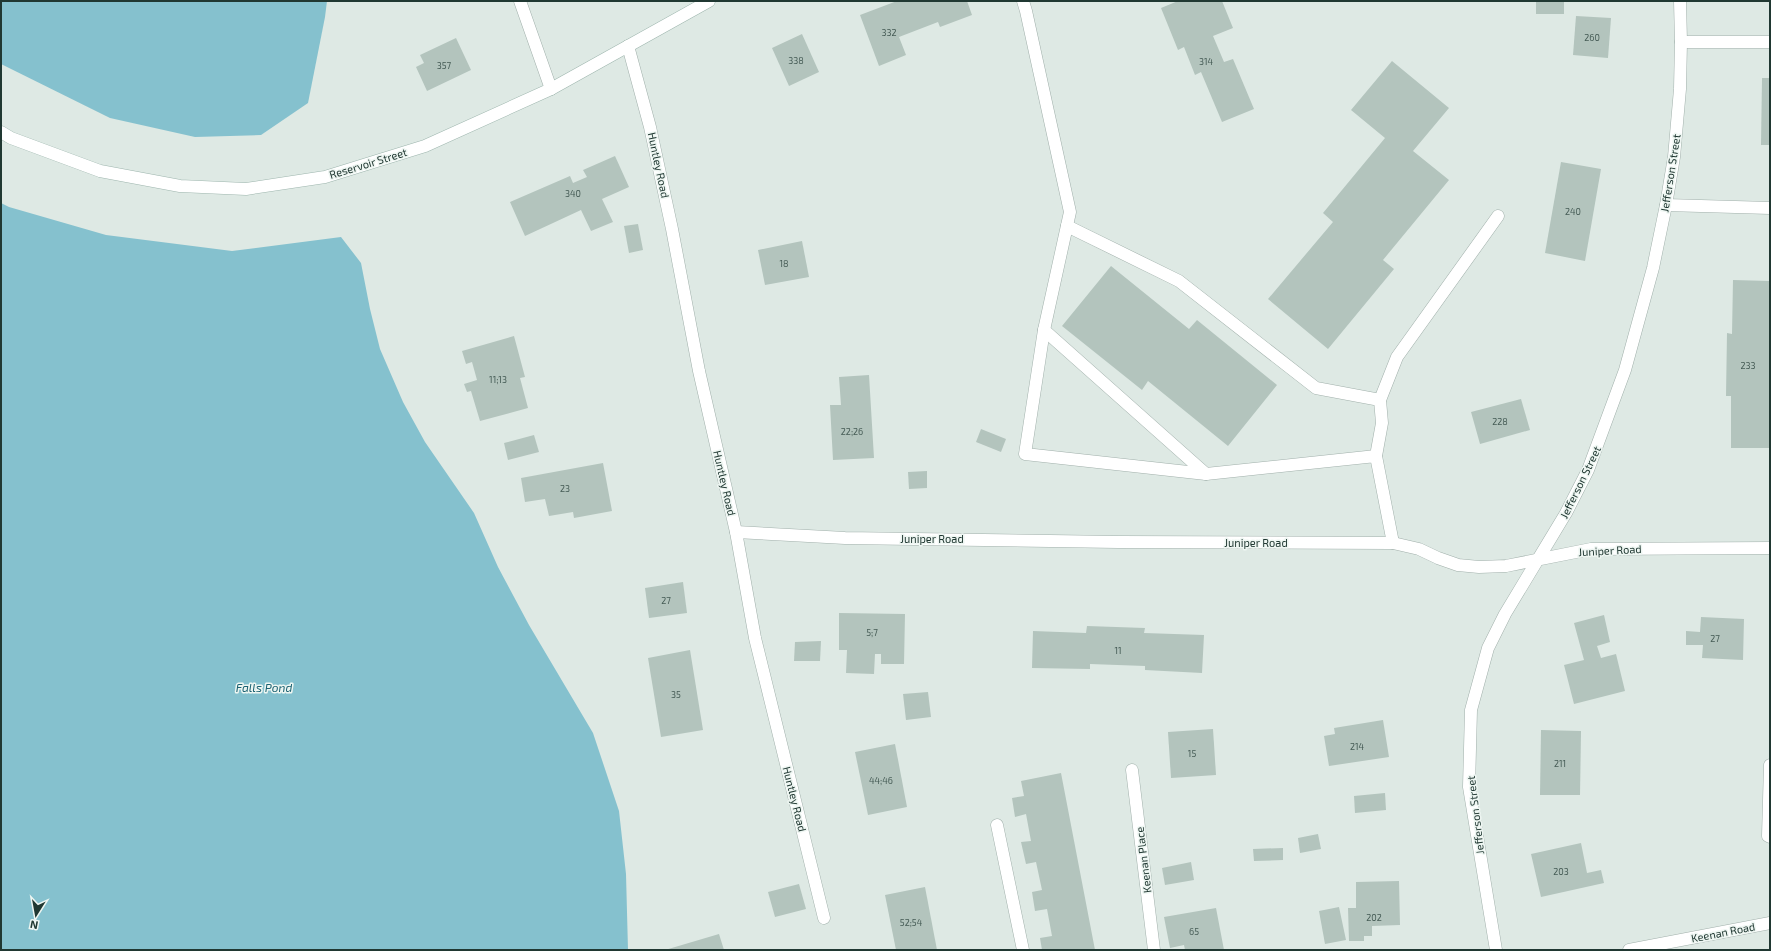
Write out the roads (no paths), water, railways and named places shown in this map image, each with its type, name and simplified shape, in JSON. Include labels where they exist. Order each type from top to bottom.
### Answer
[{"type":"street","points":[[520,1],[551,89]]},
{"type":"street","name":"Reservoir Street","points":[[1,132],[11,138],[100,170],[180,186],[246,189],[325,177],[425,146],[551,89],[709,1]]},
{"type":"street","points":[[1023,1],[1070,212],[1044,330],[1025,454],[1206,474],[1376,456]]},
{"type":"street","name":"Jefferson Street","points":[[1496,950],[1470,787],[1470,710],[1488,648],[1505,614],[1566,513],[1588,470],[1608,419],[1640,320],[1666,205],[1678,122],[1682,42],[1680,1]]},
{"type":"street","points":[[1682,42],[1770,42]]},
{"type":"street","name":"Huntley Road","points":[[628,46],[650,127],[672,229],[699,371],[736,532],[755,638],[824,918]]},
{"type":"street","points":[[1666,205],[1770,208]]},
{"type":"street","points":[[1393,543],[1376,456],[1382,423],[1380,400],[1397,356],[1498,216]]},
{"type":"street","points":[[1067,226],[1179,281],[1316,388],[1380,400]]},
{"type":"street","points":[[1044,330],[1206,474]]},
{"type":"street","name":"Juniper Road","points":[[736,532],[845,538],[1125,542],[1393,543],[1419,549],[1458,565],[1479,567],[1506,566],[1572,552],[1612,548],[1770,548]]},
{"type":"street","points":[[1770,766],[1768,836],[1770,836]]},
{"type":"street","name":"Keenan Place","points":[[1132,770],[1154,950]]},
{"type":"street","points":[[997,825],[1023,950]]},
{"type":"street","name":"Keenan Road","points":[[1629,950],[1770,923]]},
{"type":"water","points":[[1,1],[327,1],[308,103],[261,135],[195,137],[110,118],[1,64]]},
{"type":"water","name":"Falls Pond","points":[[1,203],[9,207],[106,235],[232,251],[341,237],[361,263],[380,349],[403,402],[425,442],[474,513],[498,567],[529,625],[593,733],[619,811],[626,874],[628,950],[1,950]]}]
